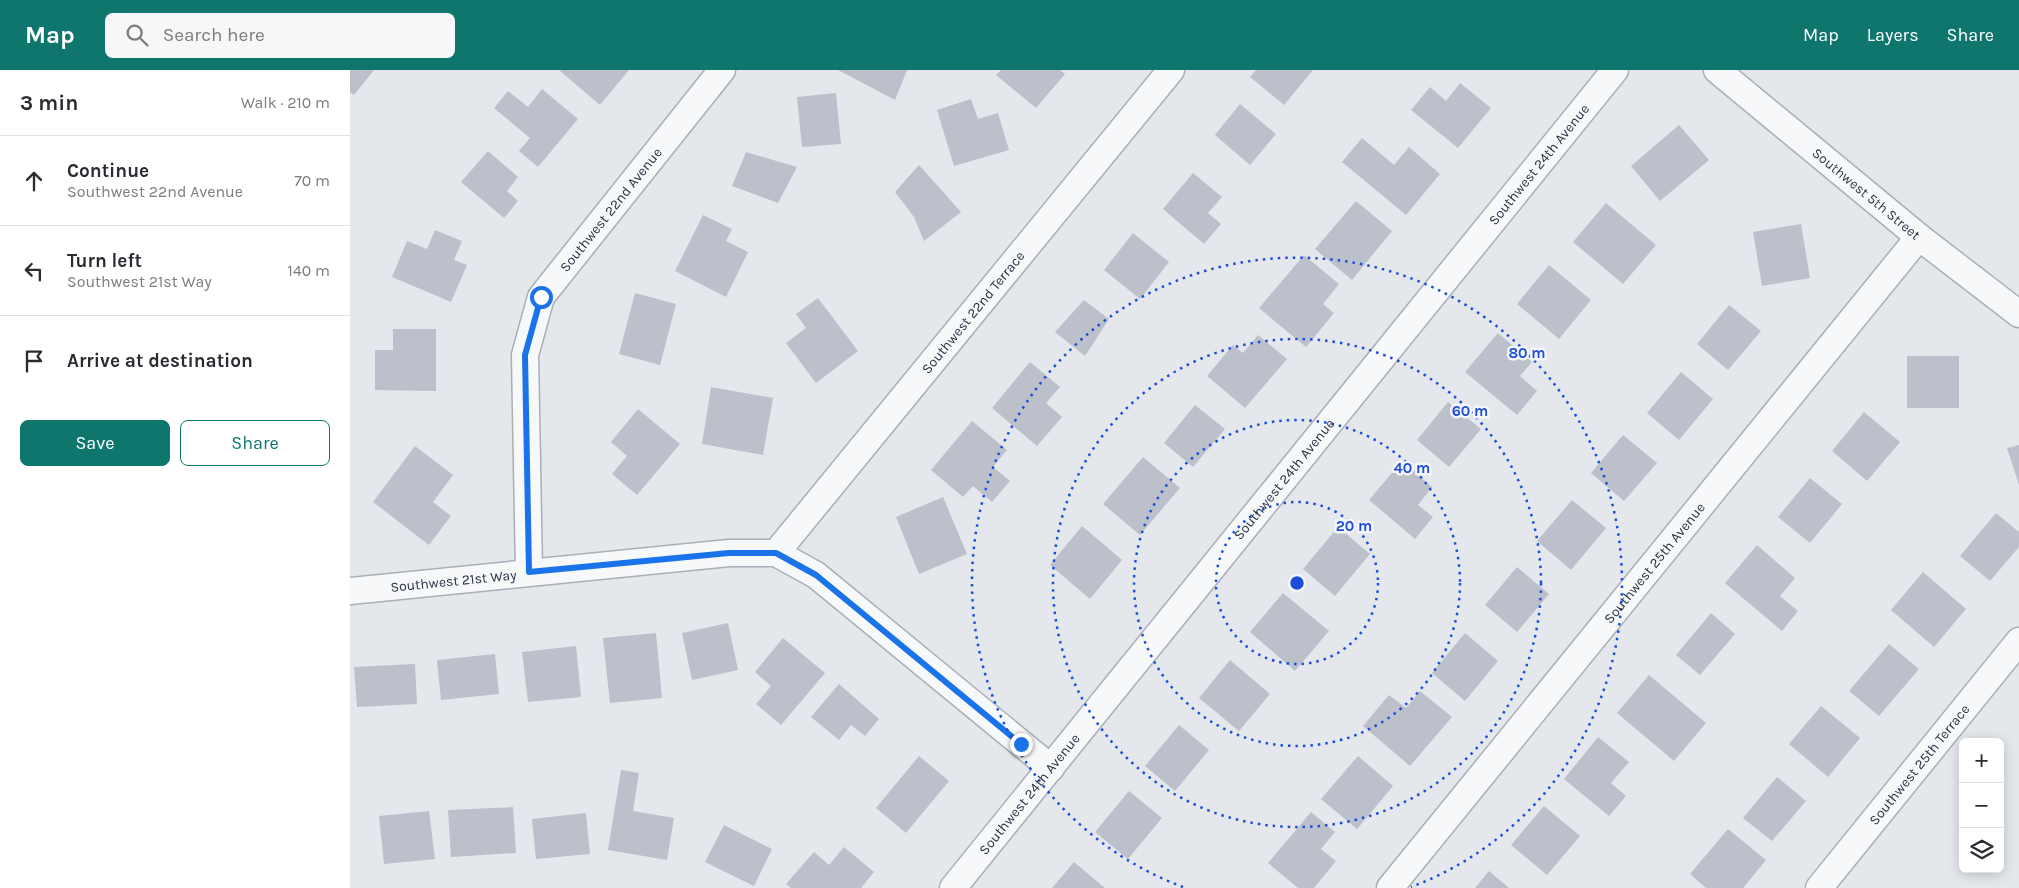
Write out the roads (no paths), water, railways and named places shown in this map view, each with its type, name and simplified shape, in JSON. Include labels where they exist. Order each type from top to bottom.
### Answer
[{"type":"street","name":"Southwest 22nd Avenue","points":[[529,572],[525,355],[541,297],[722,70]]},
{"type":"street","name":"Southwest 22nd Terrace","points":[[776,553],[1171,70]]},
{"type":"street","name":"Southwest 24th Avenue","points":[[953,888],[1615,70]]},
{"type":"street","name":"Southwest 5th Street","points":[[1717,70],[1919,237],[2019,314]]},
{"type":"street","name":"Southwest 25th Avenue","points":[[1390,888],[1919,237]]},
{"type":"street","name":"Southwest 21st Way","points":[[350,592],[529,572],[729,553],[776,553],[816,575],[1052,768]]},
{"type":"street","name":"Southwest 25th Terrace","points":[[1819,888],[2019,641]]}]
